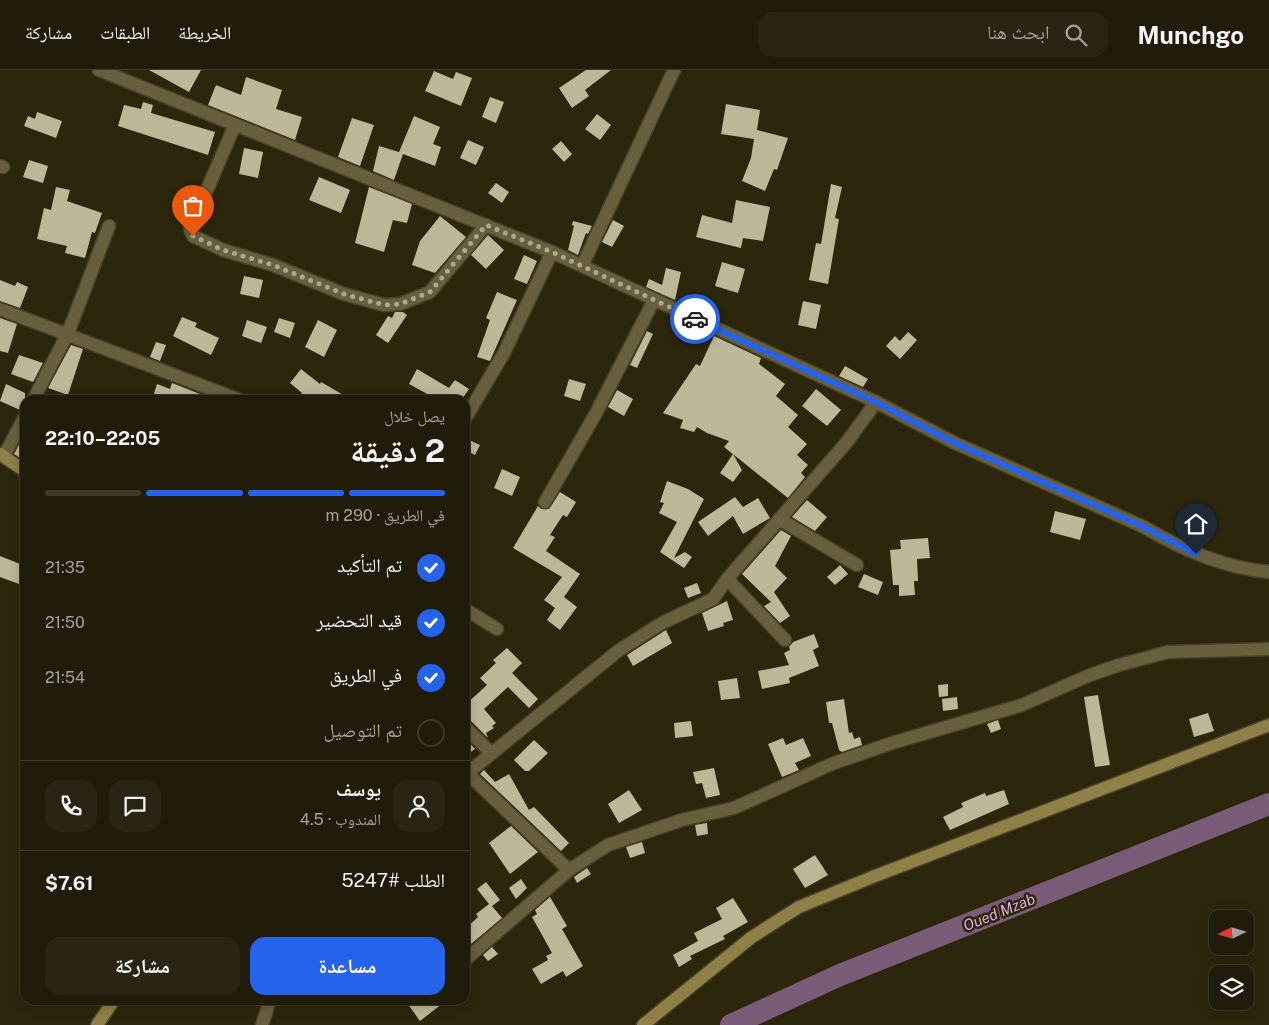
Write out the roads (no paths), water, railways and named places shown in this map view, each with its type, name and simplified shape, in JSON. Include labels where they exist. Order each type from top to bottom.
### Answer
[{"type":"main road","points":[[2,455],[20,467]]},
{"type":"main road","points":[[643,1025],[752,937],[799,908],[875,876],[1269,725]]},
{"type":"main road","points":[[97,1025],[111,1005]]},
{"type":"street","points":[[99,70],[552,252],[876,402],[955,443],[1144,527],[1196,554],[1229,564],[1269,572]]},
{"type":"street","points":[[582,266],[674,70]]},
{"type":"street","points":[[235,125],[190,229],[193,236],[223,250],[273,265],[314,283],[370,303],[400,304],[430,292],[486,225]]},
{"type":"street","points":[[36,395],[68,333],[109,226]]},
{"type":"street","points":[[470,411],[504,353],[552,252]]},
{"type":"street","points":[[545,502],[595,414],[654,300]]},
{"type":"street","points":[[0,309],[21,319],[68,333],[227,395]]},
{"type":"street","points":[[470,771],[618,651],[662,623],[713,599],[727,579],[848,442],[876,402]]},
{"type":"street","points":[[2,455],[20,424]]},
{"type":"street","points":[[779,519],[857,565]]},
{"type":"street","points":[[727,579],[785,640]]},
{"type":"street","points":[[470,612],[497,629]]},
{"type":"street","points":[[470,956],[569,870],[608,845],[636,834],[734,808],[834,763],[930,731],[1022,705],[1090,675],[1119,666],[1168,652],[1269,649]]},
{"type":"street","points":[[470,732],[491,753]]},
{"type":"street","points":[[470,778],[569,870]]},
{"type":"street","points":[[262,1025],[268,1005]]},
{"type":"waterway","name":"Oued Mzab","points":[[731,1025],[840,975],[1269,804]]}]
